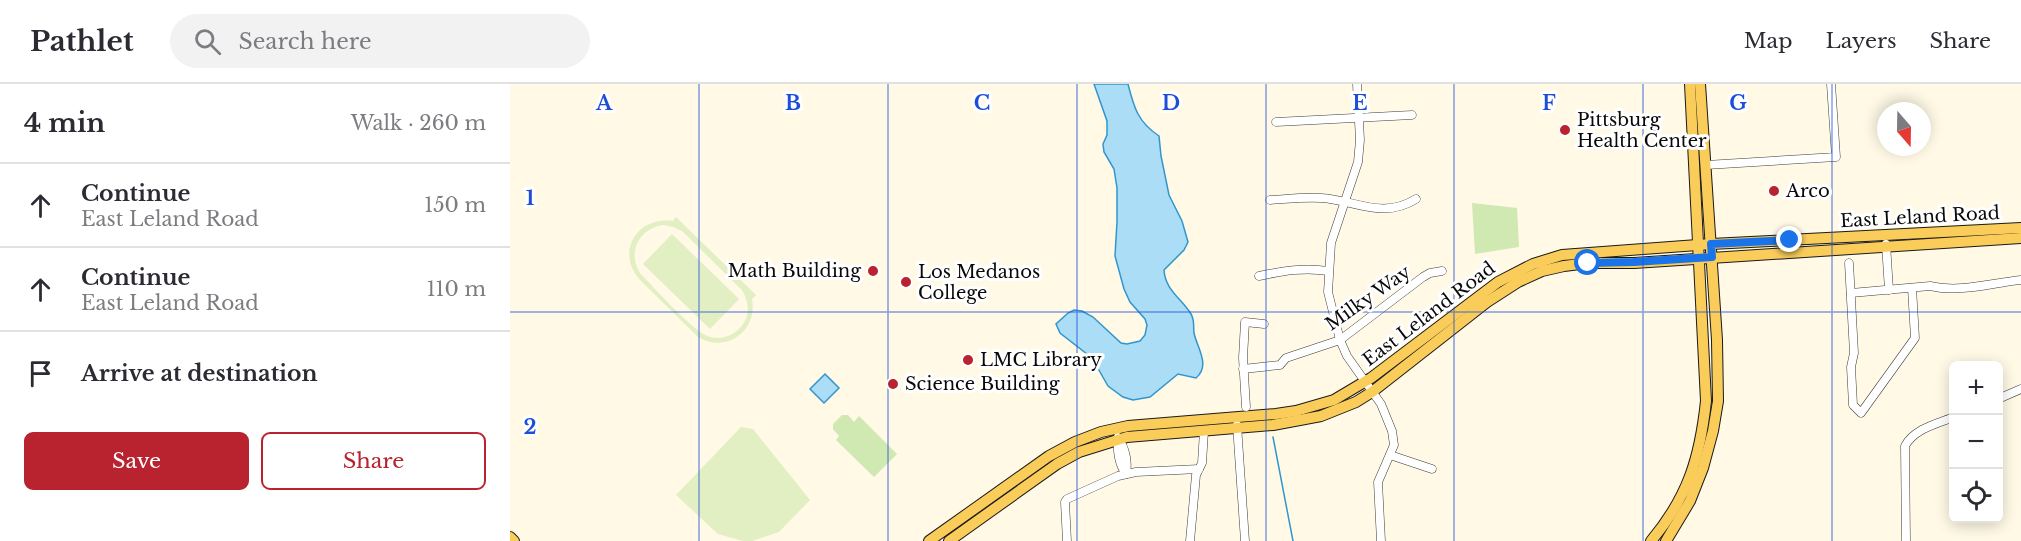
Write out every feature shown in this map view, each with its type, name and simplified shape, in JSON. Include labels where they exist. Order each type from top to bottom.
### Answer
[{"type":"main road","points":[[1651,541],[1680,500],[1695,465],[1703,433],[1706,401],[1690,84]]},
{"type":"main road","points":[[1666,541],[1690,501],[1703,468],[1718,401],[1712,257],[1700,84]]},
{"type":"main road","name":"East Leland Road","points":[[1368,387],[1487,302],[1534,274],[1578,264],[1700,258],[2021,228]]},
{"type":"main road","name":"East Leland Road","points":[[949,541],[1057,464],[1117,434],[1128,426],[1287,424],[1321,416],[1356,402],[1368,387],[1491,286],[1527,266],[1570,254],[1699,244],[2021,238]]},
{"type":"main road","name":"East Leland Road","points":[[929,541],[1049,456],[1075,442],[1117,434],[1204,430],[1237,423]]},
{"type":"main road","points":[[510,537],[514,541]]},
{"type":"street","points":[[1357,84],[1360,140],[1358,162],[1331,243],[1328,292],[1340,340],[1347,356],[1381,404],[1392,431],[1394,445],[1378,482],[1381,541]]},
{"type":"street","points":[[1706,165],[1836,157],[1831,84]]},
{"type":"street","points":[[1276,122],[1412,115]]},
{"type":"street","points":[[1270,200],[1323,198],[1364,208],[1385,209],[1408,204],[1416,199]]},
{"type":"street","points":[[1886,241],[1889,290]]},
{"type":"street","points":[[1850,263],[1854,353],[1851,365],[1854,405],[1861,413],[1915,338],[1912,288]]},
{"type":"street","points":[[1259,276],[1301,269],[1328,270]]},
{"type":"street","name":"Milky Way","points":[[1243,369],[1280,365],[1286,358],[1340,340],[1423,277],[1442,271]]},
{"type":"street","points":[[1851,293],[1930,286],[1966,289],[1985,284],[2021,280]]},
{"type":"street","points":[[1246,407],[1243,369],[1245,322],[1264,324]]},
{"type":"street","points":[[2003,397],[2021,388]]},
{"type":"street","points":[[1906,541],[1905,446],[1916,432],[1949,419]]},
{"type":"street","points":[[1237,423],[1245,541]]},
{"type":"street","points":[[1190,541],[1196,475],[1202,463],[1204,430]]},
{"type":"street","points":[[1117,434],[1121,467],[1126,474]]},
{"type":"street","points":[[1390,455],[1432,469]]},
{"type":"street","points":[[1067,541],[1065,502],[1067,499],[1126,474],[1199,469]]},
{"type":"green space","points":[[1472,203],[1517,208],[1519,247],[1475,254]]},
{"type":"green space","points":[[676,217],[756,295],[752,299],[753,311],[745,330],[729,341],[709,342],[698,337],[640,280],[633,269],[630,248],[640,230],[660,221],[673,221]],"holes":[[[664,225],[682,231],[742,290],[748,309],[745,321],[733,334],[716,338],[698,331],[640,273],[636,265],[635,249],[642,236],[655,227]]]},
{"type":"green space","points":[[672,234],[739,299],[710,329],[643,264]]},
{"type":"green space","points":[[842,415],[848,415],[854,422],[859,416],[897,454],[874,477],[836,440],[839,436],[833,429],[833,424]]},
{"type":"green space","points":[[741,427],[753,429],[810,500],[779,532],[752,541],[743,541],[718,534],[676,495]]},
{"type":"water","points":[[1094,84],[1128,84],[1138,114],[1146,125],[1159,136],[1169,195],[1182,221],[1188,242],[1184,250],[1164,270],[1165,277],[1171,289],[1192,316],[1194,333],[1203,362],[1196,378],[1178,374],[1150,397],[1133,400],[1123,397],[1108,386],[1092,358],[1060,333],[1056,324],[1074,310],[1082,311],[1093,317],[1121,343],[1127,344],[1140,341],[1145,335],[1147,325],[1145,319],[1130,302],[1115,256],[1117,188],[1114,169],[1104,152],[1107,121]]},
{"type":"water","points":[[825,374],[839,388],[824,403],[810,389]]},
{"type":"waterway","points":[[1273,437],[1293,541]]},
{"type":"place","name":"Pittsburg Health Center","points":[[1565,130]]},
{"type":"place","name":"Arco","points":[[1774,191]]},
{"type":"place","name":"Math Building","points":[[873,271]]},
{"type":"place","name":"Los Medanos College","points":[[906,282]]},
{"type":"place","name":"LMC Library","points":[[968,360]]},
{"type":"place","name":"Science Building","points":[[893,384]]},
{"type":"route","points":[[1588,263],[1712,257],[1711,244],[1790,240]]}]
